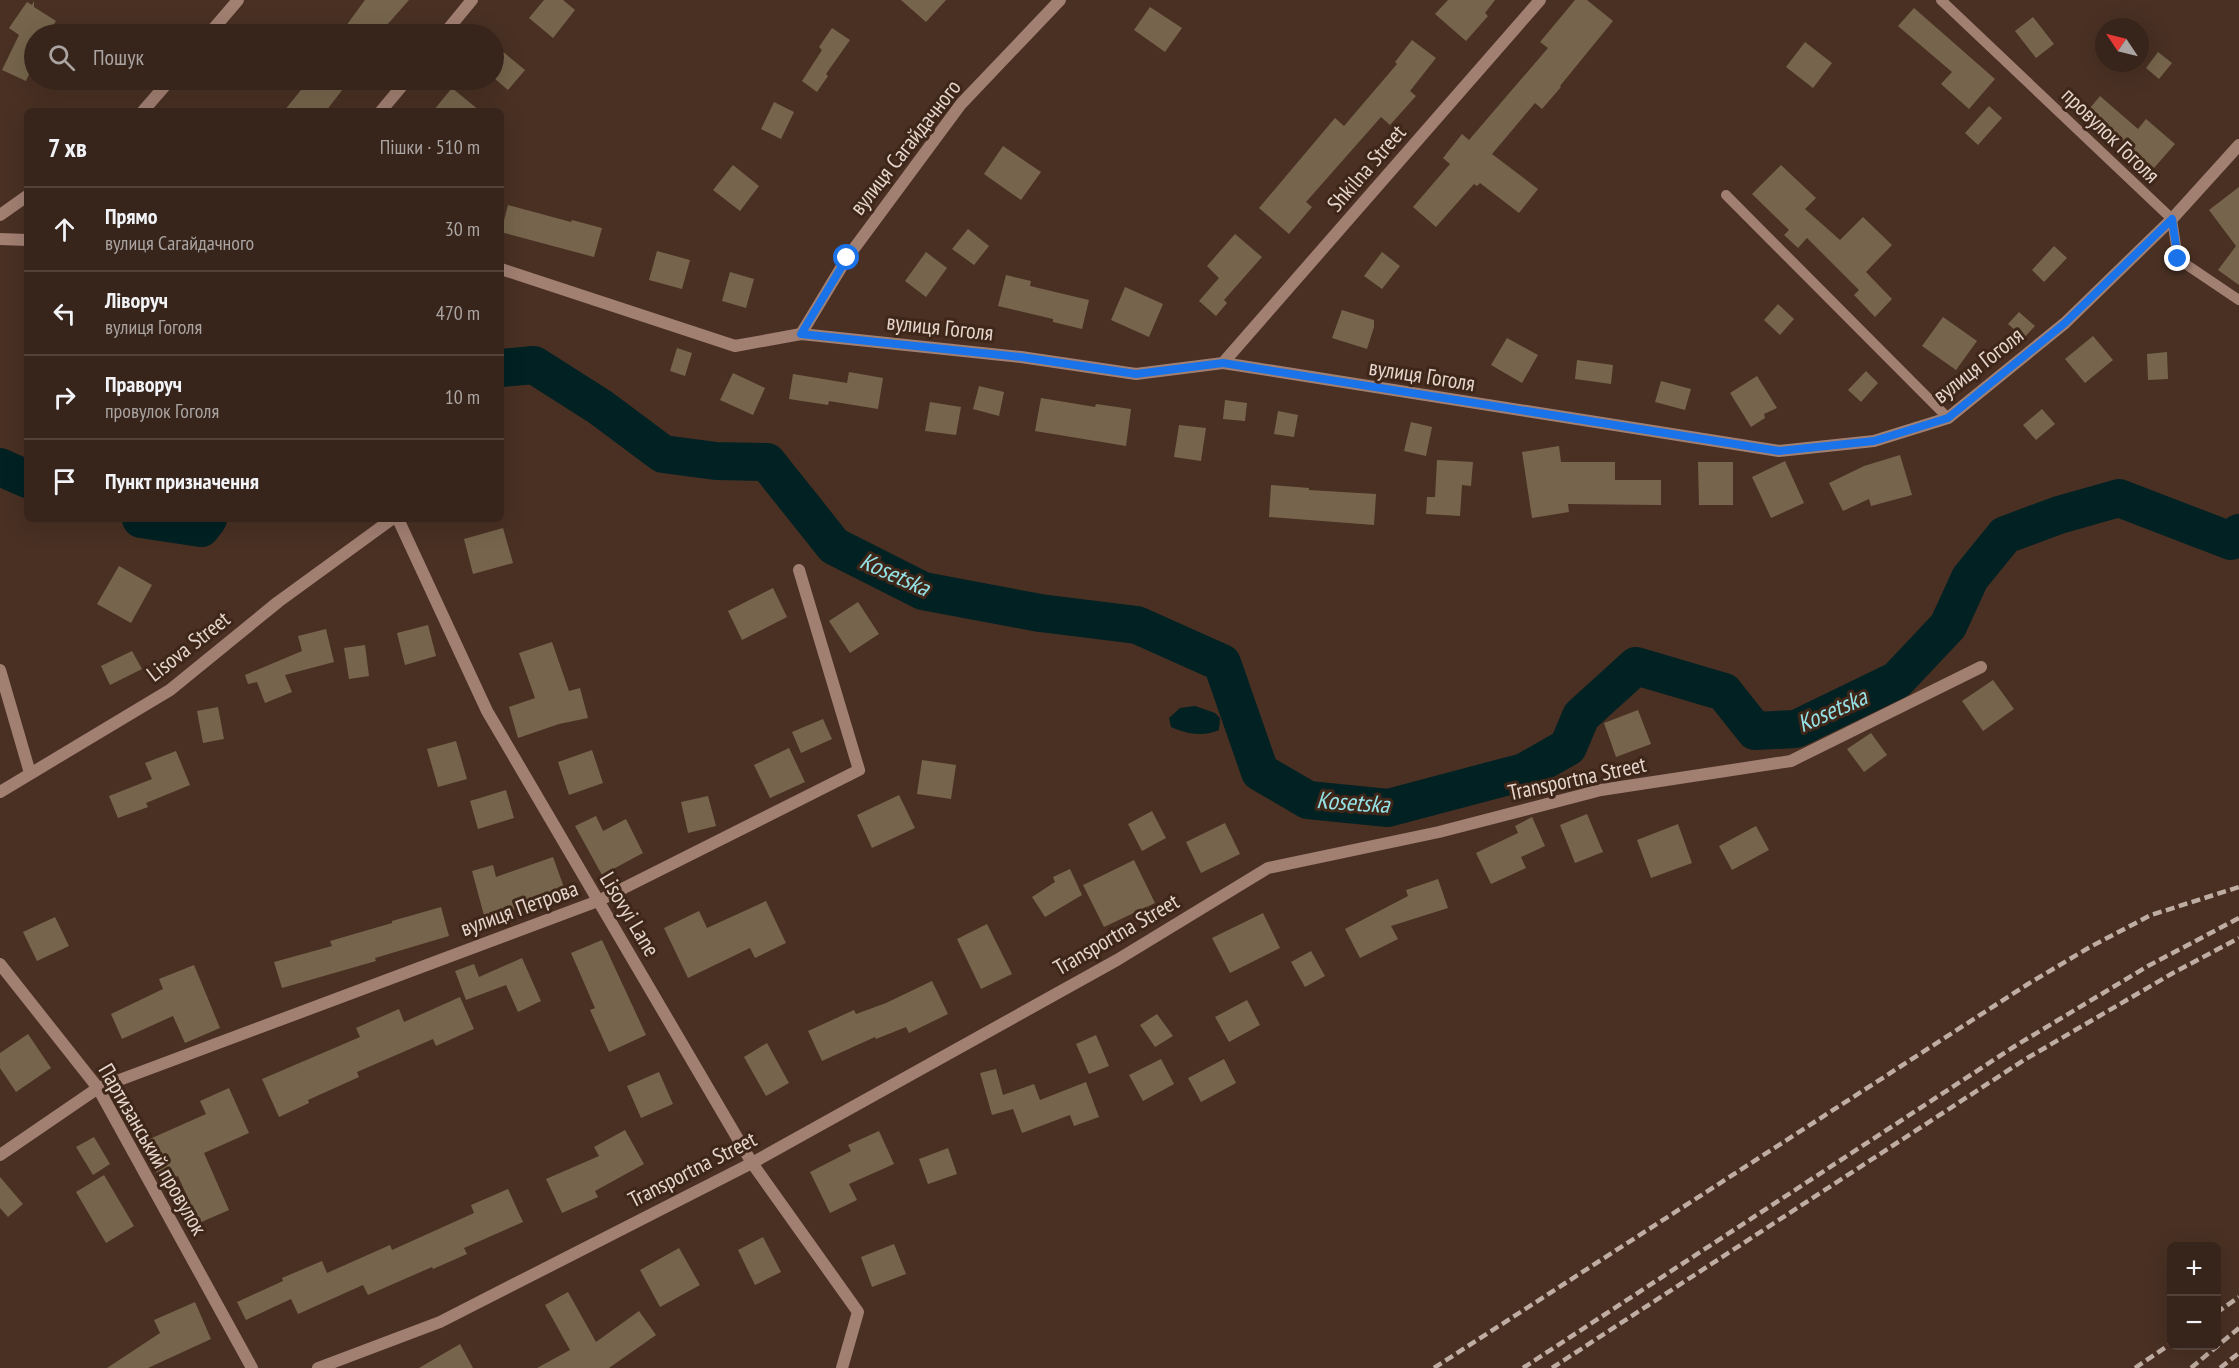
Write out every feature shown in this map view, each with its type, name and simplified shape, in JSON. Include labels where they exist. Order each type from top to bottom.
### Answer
[{"type":"street","points":[[218,24],[238,0]]},
{"type":"street","points":[[452,24],[472,0]]},
{"type":"street","name":"вулиця Сагайдачного","points":[[801,334],[847,258],[961,104],[1060,0]]},
{"type":"street","name":"Shkilna Street","points":[[1223,363],[1540,0]]},
{"type":"street","points":[[146,108],[161,90]]},
{"type":"street","points":[[384,108],[399,90]]},
{"type":"street","name":"вулиця Гоголя","points":[[504,270],[735,346],[801,334],[1021,357],[1136,374],[1223,363],[1779,451],[1874,441],[1948,418],[2065,323],[2172,219],[2239,145]]},
{"type":"street","points":[[0,216],[24,198]]},
{"type":"street","points":[[0,239],[24,240]]},
{"type":"street","name":"Lisova Street","points":[[0,792],[170,690],[278,602],[388,522]]},
{"type":"street","name":"Lisovyi Lane","points":[[399,522],[487,711],[597,901],[752,1163],[858,1312],[842,1368]]},
{"type":"street","name":"вулиця Петрова","points":[[0,1155],[98,1088],[597,901],[859,770],[799,570]]},
{"type":"street","name":"Transportna Street","points":[[318,1368],[440,1322],[752,1163],[1117,960],[1268,868],[1439,832],[1601,790],[1791,761],[1981,667]]},
{"type":"street","points":[[0,670],[30,773]]},
{"type":"street","name":"Партизанський провулок","points":[[0,964],[98,1088],[252,1368]]},
{"type":"lane","name":"провулок Гоголя","points":[[1941,0],[2172,219]]},
{"type":"lane","points":[[1726,195],[1948,418]]},
{"type":"lane","points":[[2172,219],[2178,259],[2239,300]]},
{"type":"water","points":[[1195,706],[1215,713],[1220,718],[1219,730],[1195,734],[1171,727],[1169,718],[1180,708]]},
{"type":"building","points":[[365,0],[409,0],[388,24],[347,24]]},
{"type":"building","points":[[544,0],[563,0],[575,10],[553,38],[529,18]]},
{"type":"building","points":[[901,0],[946,0],[926,22]]},
{"type":"building","points":[[1448,0],[1495,0],[1485,13],[1488,16],[1466,41],[1435,14]]},
{"type":"building","points":[[1575,0],[1587,0],[1613,21],[1542,109],[1535,103],[1492,154],[1538,189],[1519,213],[1480,183],[1477,186],[1474,184],[1436,227],[1413,207],[1450,164],[1443,158],[1462,134],[1469,140],[1548,48],[1540,42]]},
{"type":"building","points":[[34,1],[34,7],[56,21],[54,24],[24,24],[24,80],[2,70],[19,35],[9,28],[27,2],[32,5]]},
{"type":"building","points":[[1150,7],[1182,28],[1165,52],[1134,30]]},
{"type":"building","points":[[1914,8],[1995,79],[1969,109],[1941,84],[1952,72],[1898,26]]},
{"type":"building","points":[[2033,17],[2054,44],[2036,58],[2015,31]]},
{"type":"building","points":[[832,28],[850,40],[826,74],[828,76],[817,92],[802,81],[822,50],[819,47]]},
{"type":"building","points":[[1412,40],[1436,58],[1410,91],[1416,96],[1390,125],[1381,117],[1306,202],[1312,207],[1289,234],[1259,208],[1335,118],[1344,126],[1397,64],[1395,62]]},
{"type":"building","points":[[1805,42],[1832,63],[1813,88],[1786,67]]},
{"type":"building","points":[[2158,52],[2172,63],[2159,79],[2149,71],[2149,64]]},
{"type":"building","points":[[504,53],[525,70],[508,90],[504,87]]},
{"type":"building","points":[[301,90],[342,90],[328,108],[286,108]]},
{"type":"building","points":[[450,90],[454,90],[476,108],[435,108]]},
{"type":"building","points":[[2100,96],[2138,129],[2146,119],[2175,144],[2154,168],[2116,135],[2114,138],[2085,114]]},
{"type":"building","points":[[774,102],[794,112],[781,139],[761,129]]},
{"type":"building","points":[[1989,106],[2002,118],[1978,145],[1965,133]]},
{"type":"building","points":[[1003,146],[1041,172],[1021,200],[984,174]]},
{"type":"building","points":[[733,165],[759,186],[740,211],[713,190]]},
{"type":"building","points":[[1781,165],[1816,198],[1805,209],[1840,240],[1863,217],[1892,245],[1866,272],[1892,299],[1875,317],[1854,295],[1859,290],[1807,238],[1798,248],[1784,235],[1789,230],[1752,194]]},
{"type":"building","points":[[2239,187],[2239,285],[2218,270],[2236,246],[2209,210]]},
{"type":"building","points":[[508,205],[602,228],[594,257],[504,233]]},
{"type":"building","points":[[968,229],[989,246],[974,265],[952,249]]},
{"type":"building","points":[[1235,234],[1262,257],[1224,300],[1227,303],[1216,316],[1199,301],[1219,278],[1207,266]]},
{"type":"building","points":[[2054,246],[2067,258],[2044,282],[2032,270]]},
{"type":"building","points":[[657,251],[690,260],[682,289],[649,280]]},
{"type":"building","points":[[926,252],[947,268],[926,297],[905,281]]},
{"type":"building","points":[[1382,252],[1400,266],[1382,289],[1364,276]]},
{"type":"building","points":[[730,272],[754,279],[746,308],[722,301]]},
{"type":"building","points":[[1006,275],[1031,281],[1030,286],[1089,300],[1082,329],[1053,322],[1053,319],[998,306]]},
{"type":"building","points":[[1125,287],[1163,304],[1149,337],[1111,320]]},
{"type":"building","points":[[1778,304],[1794,319],[1780,335],[1764,320]]},
{"type":"building","points":[[1342,310],[1374,320],[1367,349],[1332,338]]},
{"type":"building","points":[[2019,312],[2035,326],[2024,338],[2008,324]]},
{"type":"building","points":[[1943,317],[1977,341],[1956,370],[1922,346]]},
{"type":"building","points":[[2093,336],[2113,360],[2085,383],[2065,359]]},
{"type":"building","points":[[1507,338],[1538,355],[1522,383],[1491,365]]},
{"type":"building","points":[[677,348],[692,353],[685,376],[670,371]]},
{"type":"building","points":[[2167,352],[2168,379],[2148,380],[2147,354]]},
{"type":"building","points":[[1577,360],[1613,365],[1611,384],[1575,379]]},
{"type":"building","points":[[1866,371],[1878,383],[1861,402],[1848,390]]},
{"type":"building","points":[[849,372],[883,378],[878,409],[829,401],[828,405],[789,399],[793,374],[847,383]]},
{"type":"building","points":[[733,373],[765,388],[753,415],[720,400]]},
{"type":"building","points":[[1757,376],[1777,408],[1764,414],[1765,418],[1751,427],[1730,393]]},
{"type":"building","points":[[1661,381],[1691,389],[1685,410],[1655,402]]},
{"type":"building","points":[[979,386],[1004,392],[999,416],[973,409]]},
{"type":"building","points":[[1041,398],[1095,407],[1096,404],[1131,409],[1126,446],[1035,431]]},
{"type":"building","points":[[1225,400],[1247,403],[1245,421],[1223,419]]},
{"type":"building","points":[[930,402],[961,407],[956,435],[925,431]]},
{"type":"building","points":[[2042,409],[2055,424],[2036,440],[2023,425]]},
{"type":"building","points":[[1278,411],[1298,415],[1294,437],[1274,434]]},
{"type":"building","points":[[1411,422],[1432,427],[1426,456],[1404,451]]},
{"type":"building","points":[[1179,425],[1206,428],[1201,461],[1174,457]]},
{"type":"building","points":[[1559,446],[1561,462],[1615,462],[1615,480],[1661,480],[1661,505],[1568,504],[1569,512],[1532,518],[1522,452]]},
{"type":"building","points":[[1900,455],[1912,495],[1871,506],[1869,499],[1843,511],[1829,483],[1864,466]]},
{"type":"building","points":[[1437,460],[1473,462],[1471,486],[1462,485],[1460,516],[1426,514],[1427,497],[1435,497]]},
{"type":"building","points":[[1785,461],[1804,503],[1771,518],[1752,477]]},
{"type":"building","points":[[1698,462],[1733,462],[1733,505],[1699,505]]},
{"type":"building","points":[[1271,485],[1376,494],[1374,525],[1269,517]]},
{"type":"building","points":[[503,528],[513,563],[473,574],[464,539]]},
{"type":"building","points":[[119,566],[152,585],[131,623],[97,604]]},
{"type":"building","points":[[773,588],[787,617],[742,640],[728,611]]},
{"type":"building","points":[[858,602],[879,634],[850,653],[829,621]]},
{"type":"building","points":[[428,625],[436,656],[405,665],[397,633]]},
{"type":"building","points":[[326,629],[334,662],[285,675],[292,692],[265,703],[257,682],[248,684],[245,675],[302,651],[298,636]]},
{"type":"building","points":[[552,642],[569,691],[580,688],[588,718],[559,724],[518,738],[509,707],[535,698],[519,653]]},
{"type":"building","points":[[365,645],[369,676],[349,679],[344,648]]},
{"type":"building","points":[[132,651],[142,669],[110,685],[101,666]]},
{"type":"building","points":[[1993,680],[2014,709],[1983,731],[1962,701]]},
{"type":"building","points":[[218,707],[224,739],[203,743],[197,711]]},
{"type":"building","points":[[1638,710],[1651,744],[1616,757],[1604,723]]},
{"type":"building","points":[[823,719],[832,739],[801,753],[792,732]]},
{"type":"building","points":[[1871,733],[1887,755],[1864,772],[1847,749]]},
{"type":"building","points":[[456,741],[467,779],[438,787],[427,749]]},
{"type":"building","points":[[789,748],[805,782],[770,798],[754,765]]},
{"type":"building","points":[[592,750],[603,783],[569,795],[558,762]]},
{"type":"building","points":[[176,751],[190,785],[146,803],[148,807],[118,818],[109,796],[152,779],[145,763]]},
{"type":"building","points":[[922,760],[956,765],[951,799],[917,794]]},
{"type":"building","points":[[506,790],[514,818],[478,829],[470,801]]},
{"type":"building","points":[[899,795],[915,828],[872,848],[857,815]]},
{"type":"building","points":[[708,796],[716,826],[688,833],[681,802]]},
{"type":"building","points":[[1152,811],[1166,838],[1142,851],[1128,824]]},
{"type":"building","points":[[1587,814],[1603,852],[1575,863],[1560,825]]},
{"type":"building","points":[[596,816],[603,831],[626,819],[643,853],[602,875],[575,826]]},
{"type":"building","points":[[1532,817],[1545,846],[1521,857],[1526,868],[1491,884],[1476,853],[1518,833],[1515,826]]},
{"type":"building","points":[[1225,823],[1240,854],[1201,873],[1186,842]]},
{"type":"building","points":[[1678,824],[1692,863],[1651,878],[1637,840]]},
{"type":"building","points":[[1756,826],[1769,850],[1732,870],[1719,846]]},
{"type":"building","points":[[553,857],[566,893],[485,919],[472,871],[493,865],[496,877]]},
{"type":"building","points":[[1134,860],[1155,903],[1104,927],[1083,885]]},
{"type":"building","points":[[1070,869],[1082,895],[1045,917],[1032,897],[1055,882],[1053,877]]},
{"type":"building","points":[[1438,879],[1448,908],[1391,926],[1398,939],[1360,958],[1345,929],[1408,896],[1406,890]]},
{"type":"building","points":[[766,901],[786,943],[755,958],[750,948],[688,978],[664,928],[699,911],[707,928]]},
{"type":"building","points":[[441,907],[449,936],[375,958],[376,961],[282,988],[274,962],[332,946],[330,941]]},
{"type":"building","points":[[1263,913],[1280,948],[1230,973],[1212,938]]},
{"type":"building","points":[[55,917],[69,946],[37,961],[23,932]]},
{"type":"building","points":[[987,924],[1012,974],[981,989],[957,939]]},
{"type":"building","points":[[602,940],[646,1035],[609,1052],[590,1010],[595,1008],[571,953]]},
{"type":"building","points":[[1311,951],[1325,976],[1305,987],[1291,962]]},
{"type":"building","points":[[522,958],[541,1001],[518,1012],[506,985],[466,1000],[455,971],[474,964],[479,977]]},
{"type":"building","points":[[194,965],[220,1028],[185,1043],[173,1016],[122,1039],[111,1014],[163,989],[159,979]]},
{"type":"building","points":[[932,981],[948,1014],[909,1033],[906,1027],[876,1039],[875,1037],[822,1061],[808,1031],[854,1010],[856,1014],[886,1003]]},
{"type":"building","points":[[460,997],[474,1029],[436,1046],[433,1039],[357,1072],[359,1077],[308,1100],[309,1103],[279,1117],[262,1079],[360,1037],[356,1028],[399,1009],[404,1022]]},
{"type":"building","points":[[1247,1000],[1260,1025],[1229,1042],[1215,1017]]},
{"type":"building","points":[[1157,1014],[1173,1036],[1155,1047],[1140,1025]]},
{"type":"building","points":[[28,1034],[51,1068],[16,1092],[0,1068],[0,1053]]},
{"type":"building","points":[[1096,1035],[1109,1066],[1089,1074],[1076,1044]]},
{"type":"building","points":[[767,1043],[789,1083],[766,1096],[744,1057]]},
{"type":"building","points":[[1161,1059],[1174,1084],[1143,1101],[1129,1075]]},
{"type":"building","points":[[1224,1059],[1236,1083],[1201,1102],[1188,1078]]},
{"type":"building","points":[[996,1069],[1003,1095],[1034,1084],[1040,1100],[1086,1082],[1099,1117],[1074,1126],[1070,1115],[1022,1133],[1013,1109],[992,1115],[980,1073]]},
{"type":"building","points":[[659,1072],[673,1104],[641,1118],[627,1086]]},
{"type":"building","points":[[229,1088],[249,1133],[204,1153],[229,1210],[199,1223],[178,1176],[161,1183],[143,1142],[206,1114],[200,1101]]},
{"type":"building","points":[[625,1130],[644,1164],[595,1191],[598,1197],[562,1213],[546,1179],[599,1156],[594,1147]]},
{"type":"building","points":[[879,1131],[894,1164],[849,1184],[857,1200],[830,1213],[810,1172],[851,1151],[848,1145]]},
{"type":"building","points":[[94,1137],[110,1164],[93,1175],[76,1147]]},
{"type":"building","points":[[948,1148],[957,1174],[928,1184],[919,1159]]},
{"type":"building","points":[[104,1175],[134,1226],[106,1243],[76,1192]]},
{"type":"building","points":[[0,1177],[23,1204],[8,1217],[0,1208]]},
{"type":"building","points":[[508,1189],[523,1222],[464,1248],[467,1254],[433,1269],[432,1267],[368,1295],[363,1285],[298,1314],[291,1299],[246,1320],[237,1302],[283,1281],[282,1278],[322,1261],[327,1273],[390,1245],[392,1250],[474,1213],[471,1205]]},
{"type":"building","points":[[763,1237],[781,1272],[755,1285],[738,1250]]},
{"type":"building","points":[[894,1244],[906,1274],[872,1287],[861,1257]]},
{"type":"building","points":[[679,1248],[700,1285],[660,1307],[640,1270]]},
{"type":"building","points":[[568,1292],[596,1342],[639,1311],[656,1335],[609,1368],[537,1368],[570,1350],[545,1305]]},
{"type":"building","points":[[195,1302],[211,1339],[148,1368],[107,1368],[160,1333],[154,1320]]},
{"type":"building","points":[[460,1344],[473,1368],[419,1368]]},
{"type":"waterway","name":"Kosetska","points":[[504,368],[534,365],[600,407],[663,454],[716,461],[767,462],[834,546],[923,591],[1040,613],[1137,625],[1222,663],[1260,772],[1308,800],[1388,808],[1524,772],[1568,747],[1581,716],[1636,666],[1724,692],[1755,731],[1796,729],[1897,680],[1948,626],[1970,578],[2005,535],[2059,515],[2119,498],[2231,541],[2239,533]]},
{"type":"waterway","name":"Kosetska","points":[[0,467],[24,478]]},
{"type":"waterway","name":"Kosetska","points":[[161,522],[201,528],[206,522]]},
{"type":"railway","points":[[1434,1368],[2028,984],[2090,947],[2151,915],[2239,887]]},
{"type":"railway","points":[[1523,1368],[2015,1046],[2148,966],[2239,918]]},
{"type":"railway","points":[[1552,1368],[2024,1060],[2173,973],[2239,938]]},
{"type":"railway","points":[[2221,1310],[2239,1297]]},
{"type":"railway","points":[[2191,1368],[2239,1328]]},
{"type":"railway","points":[[2135,1368],[2167,1346]]},
{"type":"railway","points":[[2220,1368],[2239,1353]]},
{"type":"route","points":[[847,258],[801,334],[1021,357],[1136,374],[1223,363],[1779,451],[1874,441],[1948,418],[2065,323],[2172,219],[2178,259]]}]
